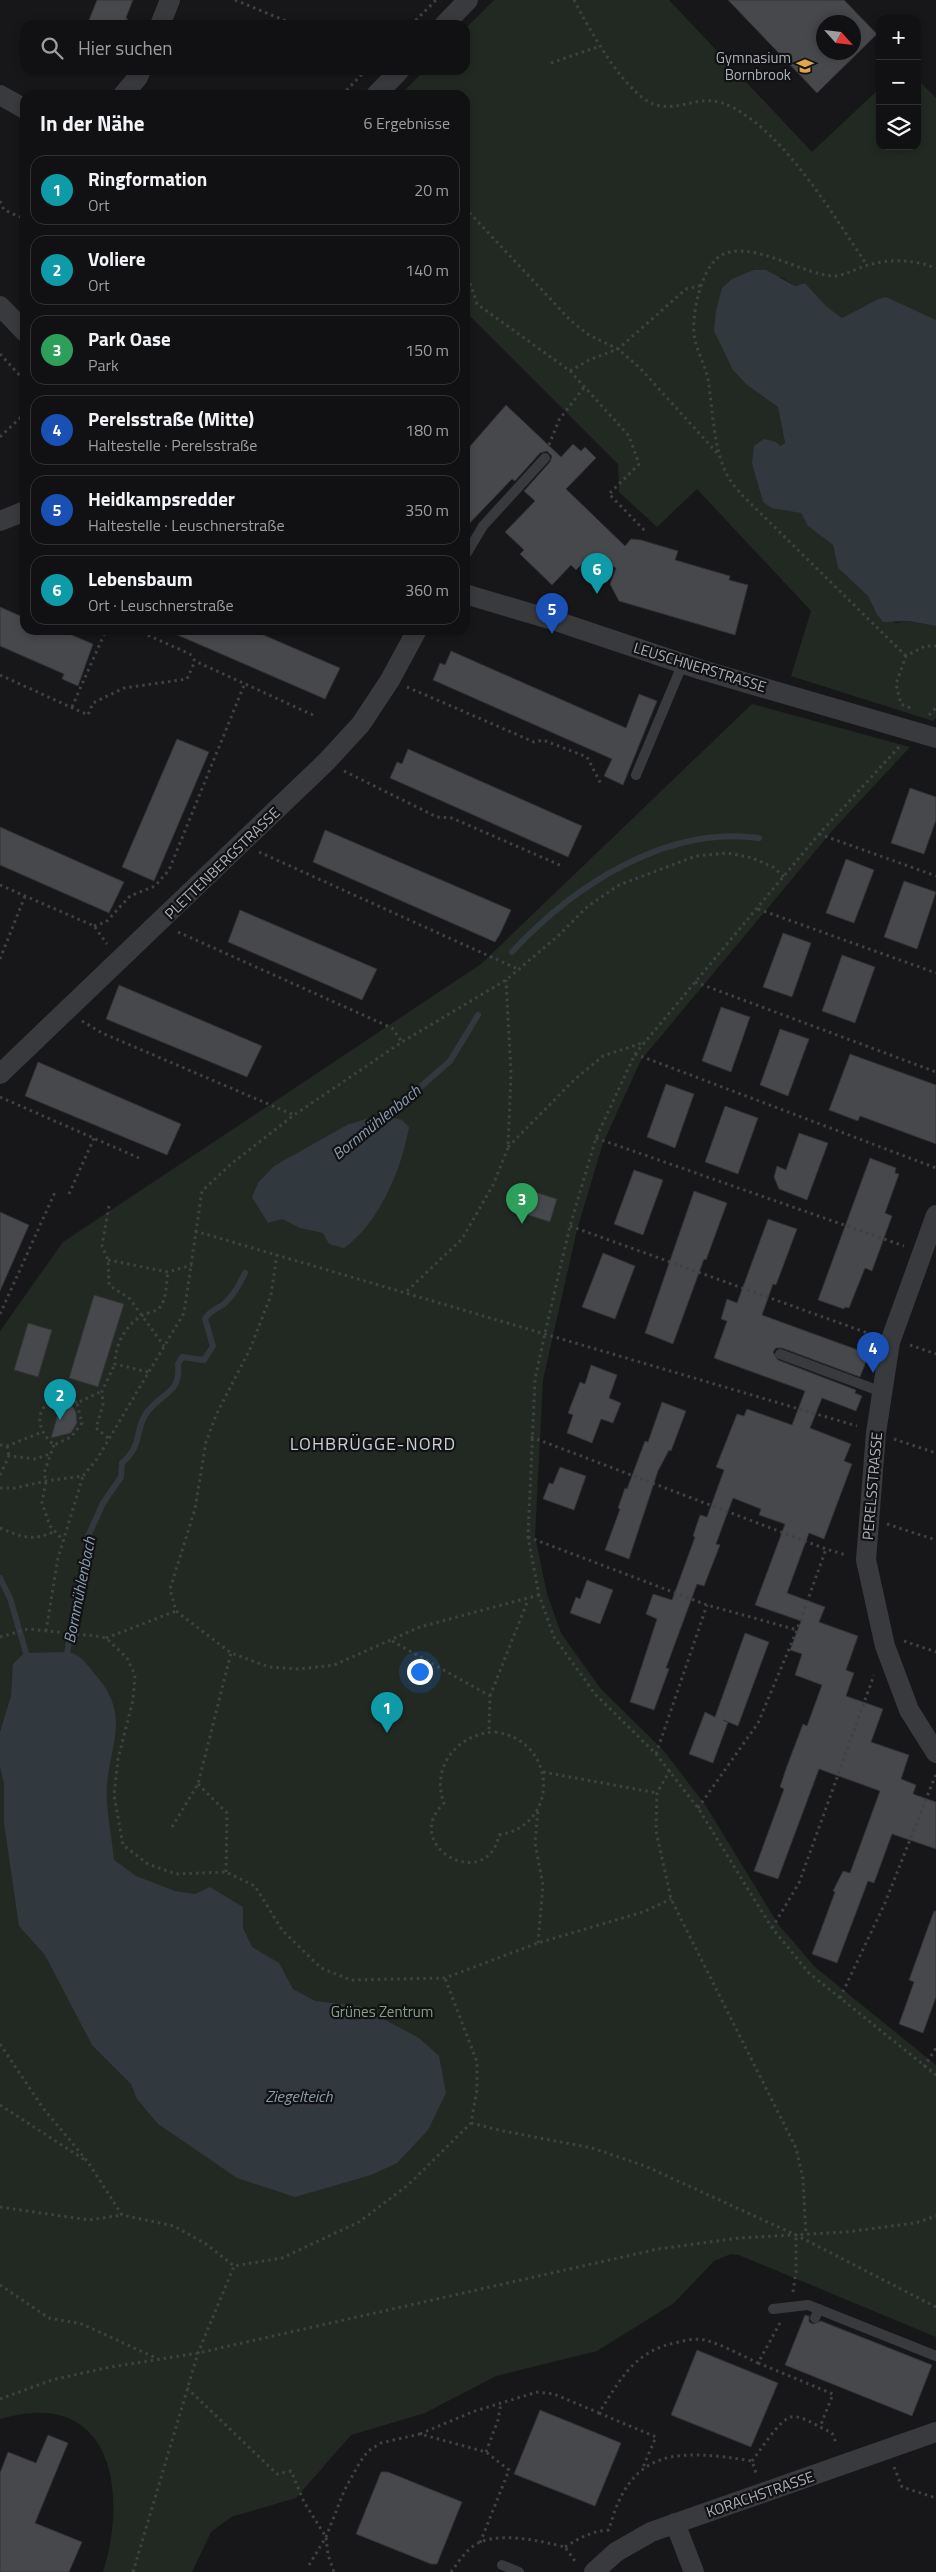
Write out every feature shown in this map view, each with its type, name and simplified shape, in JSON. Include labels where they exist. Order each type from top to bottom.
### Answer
[{"type":"street","points":[[162,20],[170,0]]},
{"type":"street","points":[[449,20],[468,0]]},
{"type":"street","points":[[128,90],[138,75]]},
{"type":"street","points":[[381,90],[395,75]]},
{"type":"street","points":[[0,95],[20,105]]},
{"type":"street","points":[[0,306],[20,327]]},
{"type":"street","points":[[0,521],[20,513]]},
{"type":"street","name":"LEUSCHNERSTRASSE","points":[[470,595],[556,621],[683,664],[917,721],[936,738]]},
{"type":"street","name":"PLETTENBERGSTRASSE","points":[[0,1074],[159,924],[326,762],[361,724],[390,680],[414,635]]},
{"type":"street","name":"PERELSSTRASSE","points":[[936,1215],[921,1252],[890,1342],[876,1433],[866,1560],[883,1640],[909,1710],[936,1753]]},
{"type":"street","name":"KORACHSTRASSE","points":[[587,2569],[632,2541],[675,2523],[936,2432]]},
{"type":"street","points":[[675,2523],[694,2572]]},
{"type":"lane","points":[[470,548],[483,526],[545,458]]},
{"type":"lane","points":[[636,775],[683,664]]},
{"type":"lane","points":[[780,1354],[882,1392]]},
{"type":"lane","points":[[773,2309],[808,2305],[817,2314],[888,2342],[936,2356]]},
{"type":"lane","points":[[502,2565],[518,2572]]},
{"type":"path","points":[[234,0],[284,20]]},
{"type":"path","points":[[416,20],[436,0]]},
{"type":"path","points":[[574,0],[610,63],[650,103],[662,106],[700,99],[721,102],[753,121],[781,147],[826,205],[866,265]]},
{"type":"path","points":[[551,63],[600,46]]},
{"type":"path","points":[[347,90],[361,75]]},
{"type":"path","points":[[0,201],[4,210],[20,217]]},
{"type":"path","points":[[470,213],[571,321],[589,334],[618,349],[666,395],[718,454]]},
{"type":"path","points":[[906,656],[743,496],[728,477],[718,454],[707,373],[694,339],[694,312],[709,268],[721,256],[738,251],[758,254],[818,274],[836,276],[866,265],[906,259],[936,268]]},
{"type":"path","points":[[470,285],[477,304],[570,371],[630,436],[639,464],[609,494],[647,533]]},
{"type":"path","points":[[570,371],[589,360],[618,349],[686,290],[702,285]]},
{"type":"path","points":[[0,354],[20,376]]},
{"type":"path","points":[[545,458],[559,420],[584,386]]},
{"type":"path","points":[[0,437],[20,418]]},
{"type":"path","points":[[72,707],[104,635]]},
{"type":"path","points":[[147,635],[190,654],[195,661],[313,715]]},
{"type":"path","points":[[936,646],[925,646],[906,656],[896,684],[901,704],[917,721],[819,834],[635,1054],[596,1138],[570,1226],[535,1380],[528,1537],[539,1595],[554,1637],[595,1694],[670,1770],[698,1808],[772,1928],[809,1973],[936,2075]]},
{"type":"path","points":[[0,675],[88,715],[93,703],[124,688],[187,679],[195,661]]},
{"type":"path","points":[[390,680],[534,742],[543,740],[587,757],[601,784]]},
{"type":"path","points":[[94,926],[106,922],[130,896],[155,886],[169,870],[245,683]]},
{"type":"path","points":[[326,762],[436,817],[452,818],[562,866]]},
{"type":"path","points":[[819,834],[936,876]]},
{"type":"path","points":[[242,844],[520,970]]},
{"type":"path","points":[[46,1630],[58,1558],[83,1476],[184,1314],[202,1191],[231,1164],[294,1115],[402,1042],[520,970],[588,906],[619,884],[696,856],[728,853],[752,858],[773,867],[784,877]]},
{"type":"path","points":[[0,885],[94,926],[120,960]]},
{"type":"path","points":[[0,959],[25,896]]},
{"type":"path","points":[[758,908],[936,973]]},
{"type":"path","points":[[159,924],[392,1028],[402,1042]]},
{"type":"path","points":[[406,1292],[462,1239],[493,1185],[508,1148],[511,1073],[506,980]]},
{"type":"path","points":[[695,982],[936,1072]]},
{"type":"path","points":[[65,1012],[102,1033],[294,1115]]},
{"type":"path","points":[[508,1148],[574,1080],[603,1056],[646,1042]]},
{"type":"path","points":[[635,1054],[936,1168]]},
{"type":"path","points":[[0,1097],[139,1158]]},
{"type":"path","points":[[69,1194],[94,1138]]},
{"type":"path","points":[[596,1138],[921,1252]]},
{"type":"path","points":[[0,1314],[56,1190]]},
{"type":"path","points":[[109,1206],[102,1246],[108,1260],[109,1285],[130,1299],[164,1346]]},
{"type":"path","points":[[570,1226],[890,1342],[904,1342],[936,1354]]},
{"type":"path","points":[[195,1231],[839,1420],[936,1453]]},
{"type":"path","points":[[277,1254],[271,1295],[250,1349],[216,1415],[206,1442],[195,1509],[170,1589],[176,1611],[231,1653],[269,1667],[299,1669],[334,1665],[420,1627],[539,1595]]},
{"type":"path","points":[[108,1260],[168,1272],[192,1265]]},
{"type":"path","points":[[108,1438],[96,1428],[103,1405],[102,1391],[115,1364],[115,1350],[128,1327],[142,1316],[158,1309],[164,1299],[168,1272]]},
{"type":"path","points":[[115,1364],[148,1372]]},
{"type":"path","points":[[77,1403],[102,1391]]},
{"type":"path","points":[[54,1445],[42,1432],[41,1414],[46,1402],[58,1395],[70,1398],[77,1403],[82,1423],[71,1437],[54,1445],[44,1473],[46,1481],[42,1503],[50,1526],[64,1541]]},
{"type":"path","points":[[0,1445],[7,1446],[42,1432]]},
{"type":"path","points":[[531,1437],[826,1549],[866,1560]]},
{"type":"path","points":[[0,1475],[8,1456],[7,1446]]},
{"type":"path","points":[[8,1456],[35,1459],[51,1454]]},
{"type":"path","points":[[0,1488],[15,1488],[46,1481],[83,1476]]},
{"type":"path","points":[[870,1518],[936,1540]]},
{"type":"path","points":[[0,1528],[18,1535],[38,1539],[55,1531]]},
{"type":"path","points":[[528,1537],[707,1605],[797,1630]]},
{"type":"path","points":[[698,1808],[758,1723],[797,1630],[826,1549]]},
{"type":"path","points":[[490,1732],[490,1696],[528,1599]]},
{"type":"path","points":[[656,1754],[707,1605]]},
{"type":"path","points":[[0,1637],[10,1632],[28,1629],[59,1631],[106,1638],[176,1611]]},
{"type":"path","points":[[106,1638],[127,1658],[135,1675],[132,1700],[118,1760],[114,1795],[123,1845],[148,1864],[176,1874],[226,1872],[255,1886],[282,1930],[321,1968],[351,1980],[445,1978],[538,1943],[643,1912],[672,1899]]},
{"type":"path","points":[[772,1928],[799,1883],[883,1640],[936,1652]]},
{"type":"path","points":[[392,1641],[490,1696]]},
{"type":"path","points":[[172,1827],[198,1784],[231,1653]]},
{"type":"path","points":[[538,1807],[521,1827],[499,1835],[493,1849],[476,1861],[464,1862],[453,1860],[437,1846],[432,1826],[437,1811],[444,1803],[441,1785],[445,1762],[455,1748],[464,1740],[490,1732],[504,1734],[521,1741],[534,1754],[543,1772],[544,1790],[538,1807],[535,1843],[543,1885],[538,1943]]},
{"type":"path","points":[[670,1770],[657,1792],[656,1831],[672,1899],[796,2148],[803,2179],[806,2235]]},
{"type":"path","points":[[543,1772],[657,1792]]},
{"type":"path","points":[[840,1998],[885,1902],[936,1774]]},
{"type":"path","points":[[198,1784],[227,1813],[226,1872]]},
{"type":"path","points":[[0,2207],[88,2220],[122,2215],[174,2226],[206,2244],[234,2266],[282,2258],[359,2222],[408,2185],[471,2123],[477,2090],[477,2062],[445,1978]]},
{"type":"path","points":[[0,2044],[43,2108],[88,2162],[122,2215]]},
{"type":"path","points":[[924,2066],[936,2048]]},
{"type":"path","points":[[0,2104],[88,2162]]},
{"type":"path","points":[[471,2123],[615,2155],[645,2166],[796,2235],[936,2307]]},
{"type":"path","points":[[0,2399],[52,2380],[157,2359],[198,2353],[658,2249],[740,2238],[806,2235],[915,2223],[936,2216]]},
{"type":"path","points":[[758,2363],[789,2306],[796,2271],[796,2235]]},
{"type":"path","points":[[133,2572],[198,2353],[234,2266]]},
{"type":"path","points":[[0,2285],[49,2318],[82,2324],[157,2359]]},
{"type":"path","points":[[599,2412],[636,2360],[649,2351],[670,2343],[692,2339],[704,2340],[833,2394],[820,2427]]},
{"type":"path","points":[[187,2388],[277,2474],[291,2471],[304,2502],[326,2537],[334,2572]]},
{"type":"path","points":[[309,2565],[326,2537],[344,2491],[368,2451],[381,2443],[420,2434],[440,2424],[538,2392],[546,2392],[599,2412],[656,2437],[643,2468]]},
{"type":"path","points":[[486,2452],[498,2420],[501,2403]]},
{"type":"path","points":[[752,2461],[782,2422],[790,2417],[798,2417],[832,2433],[844,2465]]},
{"type":"path","points":[[420,2434],[486,2452],[510,2472],[480,2543]]},
{"type":"path","points":[[888,2450],[902,2487],[936,2498]]},
{"type":"path","points":[[565,2547],[582,2536],[596,2531],[609,2530],[615,2506],[622,2492],[631,2479],[643,2468],[672,2457],[694,2454],[752,2461]]},
{"type":"path","points":[[752,2461],[763,2493]]},
{"type":"path","points":[[451,2572],[472,2547],[501,2538],[526,2538],[565,2547],[587,2569]]},
{"type":"green space","points":[[494,0],[669,0],[812,152],[876,92],[876,150],[921,150],[921,83],[936,98],[936,320],[886,298],[878,299],[842,318],[826,306],[805,283],[795,286],[781,277],[747,385],[778,407],[785,443],[752,464],[763,502],[801,513],[809,526],[833,545],[838,568],[868,596],[876,613],[896,623],[907,621],[936,626],[936,718],[933,721],[791,676],[811,611],[697,489],[657,527],[619,492],[618,464],[470,316],[470,90],[405,90],[420,75],[470,75],[470,24]]},
{"type":"green space","name":"Grünes Zentrum","points":[[752,704],[910,747],[832,831],[641,1060],[603,1143],[577,1230],[543,1380],[535,1536],[547,1594],[561,1633],[600,1688],[664,1751],[706,1806],[778,1924],[815,1967],[936,2065],[936,2337],[739,2255],[731,2254],[714,2261],[674,2303],[597,2351],[496,2376],[425,2413],[351,2435],[296,2498],[231,2517],[211,2532],[192,2572],[103,2572],[111,2541],[113,2509],[111,2479],[103,2452],[88,2431],[67,2417],[37,2413],[0,2419],[0,1331],[63,1242],[481,964]]},
{"type":"water","points":[[754,270],[766,270],[795,286],[805,283],[826,306],[842,318],[878,299],[886,297],[936,320],[936,626],[908,621],[883,622],[876,613],[868,596],[838,568],[833,545],[808,526],[801,513],[772,508],[763,502],[752,464],[754,446],[764,439],[776,442],[780,446],[785,443],[778,407],[747,385],[733,370],[714,331],[716,311],[722,288],[732,279]]},
{"type":"water","points":[[388,1116],[402,1120],[409,1127],[406,1143],[395,1177],[387,1194],[368,1225],[357,1238],[344,1248],[329,1244],[323,1233],[300,1228],[282,1219],[268,1223],[252,1197],[258,1183],[274,1166],[347,1125],[372,1117]]},
{"type":"water","name":"Ziegelteich","points":[[68,1652],[80,1657],[94,1673],[112,1701],[115,1714],[115,1739],[107,1784],[114,1860],[136,1876],[175,1891],[195,1894],[210,1887],[243,1907],[243,1928],[252,1947],[279,1963],[293,1989],[315,2001],[359,2006],[419,2038],[439,2056],[446,2093],[428,2130],[397,2163],[371,2175],[295,2197],[237,2178],[158,2124],[137,2099],[131,2084],[92,2045],[45,1955],[19,1926],[4,1823],[4,1784],[0,1767],[0,1732],[11,1696],[13,1664],[24,1653]]},
{"type":"building","points":[[97,0],[133,0],[125,20],[89,20]]},
{"type":"building","points":[[728,0],[844,0],[859,15],[816,15],[816,60],[851,60],[817,93]]},
{"type":"building","points":[[861,18],[876,33],[861,50]]},
{"type":"building","points":[[506,405],[561,457],[573,444],[581,451],[585,447],[596,458],[566,489],[625,546],[631,539],[641,540],[678,551],[675,560],[730,576],[729,580],[748,585],[735,635],[619,601],[610,584],[616,568],[590,556],[576,570],[571,565],[552,585],[520,554],[524,550],[505,532],[535,501],[524,491],[550,462],[552,456],[547,451],[540,453],[515,481],[512,479],[470,523],[470,446]]},
{"type":"building","points":[[0,607],[20,616],[20,635],[72,635],[93,644],[78,686],[62,679],[64,674],[0,646]]},
{"type":"building","points":[[178,635],[264,635],[340,668],[325,699]]},
{"type":"building","points":[[451,651],[626,728],[639,694],[657,701],[623,785],[604,776],[612,759],[433,680],[440,663],[445,665]]},
{"type":"building","points":[[177,739],[209,752],[154,881],[122,867]]},
{"type":"building","points":[[408,749],[582,826],[568,857],[390,778],[397,762],[402,764]]},
{"type":"building","points":[[910,788],[936,797],[936,820],[924,854],[891,843]]},
{"type":"building","points":[[0,827],[124,882],[109,913],[0,865]]},
{"type":"building","points":[[325,830],[511,910],[495,942],[313,862]]},
{"type":"building","points":[[846,859],[874,870],[854,923],[826,913]]},
{"type":"building","points":[[904,881],[936,892],[917,949],[884,937]]},
{"type":"building","points":[[240,910],[377,969],[362,1000],[228,942]]},
{"type":"building","points":[[783,933],[811,943],[792,997],[763,987]]},
{"type":"building","points":[[842,955],[875,967],[855,1023],[822,1011]]},
{"type":"building","points":[[119,985],[262,1046],[247,1077],[106,1019]]},
{"type":"building","points":[[721,1007],[750,1017],[731,1072],[702,1061]]},
{"type":"building","points":[[780,1029],[809,1039],[788,1096],[760,1085]]},
{"type":"building","points":[[850,1054],[936,1085],[936,1144],[860,1116],[858,1121],[829,1110]]},
{"type":"building","points":[[38,1062],[181,1124],[167,1155],[25,1096]]},
{"type":"building","points":[[666,1084],[694,1094],[675,1148],[647,1137]]},
{"type":"building","points":[[725,1106],[758,1118],[738,1174],[705,1162]]},
{"type":"building","points":[[799,1133],[828,1143],[807,1200],[779,1189],[774,1177],[777,1166],[786,1170]]},
{"type":"building","points":[[870,1158],[896,1168],[895,1173],[899,1174],[885,1213],[892,1216],[872,1271],[865,1268],[849,1308],[845,1307],[844,1309],[818,1300]]},
{"type":"building","points":[[634,1170],[663,1180],[643,1235],[614,1224]]},
{"type":"building","points":[[532,1191],[557,1199],[550,1222],[525,1214]]},
{"type":"building","points":[[694,1191],[727,1203],[673,1344],[645,1333]]},
{"type":"building","points":[[0,1212],[29,1225],[0,1291]]},
{"type":"building","points":[[768,1219],[797,1229],[776,1285],[773,1284],[762,1315],[869,1354],[860,1377],[782,1348],[776,1348],[773,1352],[778,1360],[856,1390],[855,1393],[862,1396],[856,1411],[822,1398],[810,1428],[851,1444],[844,1461],[852,1464],[824,1539],[809,1533],[787,1593],[825,1607],[819,1622],[858,1636],[846,1670],[854,1673],[846,1696],[883,1709],[871,1742],[909,1755],[901,1779],[916,1785],[913,1794],[936,1802],[936,1849],[892,1834],[874,1883],[868,1881],[837,1963],[812,1954],[835,1892],[833,1891],[843,1871],[850,1873],[880,1791],[819,1769],[778,1879],[754,1871],[784,1789],[780,1787],[787,1766],[803,1724],[807,1726],[822,1685],[795,1675],[802,1654],[790,1650],[801,1621],[755,1605],[785,1524],[759,1515],[761,1509],[733,1498],[716,1544],[720,1545],[704,1586],[697,1584],[666,1668],[669,1669],[654,1710],[630,1702],[657,1619],[646,1614],[653,1594],[672,1600],[695,1537],[693,1536],[700,1515],[707,1517],[724,1470],[716,1467],[737,1414],[744,1416],[747,1409],[792,1425],[805,1391],[714,1358],[727,1321],[721,1319],[727,1299],[737,1303]]},
{"type":"building","points":[[603,1253],[635,1266],[615,1319],[582,1307]]},
{"type":"building","points":[[94,1295],[124,1304],[98,1387],[69,1378]]},
{"type":"building","points":[[28,1323],[52,1330],[38,1377],[14,1370]]},
{"type":"building","points":[[591,1365],[617,1375],[609,1398],[621,1403],[613,1423],[601,1419],[592,1443],[567,1433],[573,1415],[568,1413],[580,1382],[585,1384]]},
{"type":"building","points":[[64,1393],[76,1412],[77,1423],[71,1433],[51,1438]]},
{"type":"building","points":[[662,1402],[686,1411],[671,1451],[669,1450],[658,1471],[629,1559],[605,1550],[620,1509],[618,1508],[625,1488],[627,1489],[645,1441],[648,1442]]},
{"type":"building","points":[[560,1467],[586,1476],[574,1510],[543,1499],[549,1483],[553,1484]]},
{"type":"building","points":[[587,1580],[613,1590],[600,1624],[570,1613],[576,1597],[580,1599]]},
{"type":"building","points":[[745,1633],[769,1642],[738,1726],[728,1722],[713,1763],[689,1754],[705,1712],[715,1717]]},
{"type":"building","points":[[934,1911],[936,1911],[936,1997],[923,2033],[899,2024],[914,1982],[909,1980]]},
{"type":"building","points":[[805,2315],[809,2316],[809,2322],[813,2324],[821,2321],[932,2365],[912,2416],[785,2365]]},
{"type":"building","points":[[697,2350],[778,2383],[751,2447],[671,2415]]},
{"type":"building","points":[[540,2410],[621,2443],[595,2506],[514,2474]]},
{"type":"building","points":[[48,2435],[68,2443],[35,2523],[82,2542],[69,2572],[0,2572],[0,2473],[8,2452],[36,2463]]},
{"type":"building","points":[[381,2472],[388,2472],[462,2502],[437,2564],[431,2564],[356,2534]]},
{"type":"waterway","name":"Bornmühlenbach","points":[[512,952],[563,905],[592,883],[624,865],[656,851],[690,841],[724,836],[759,838]]},
{"type":"waterway","name":"Bornmühlenbach","points":[[383,1120],[450,1061],[478,1015]]},
{"type":"waterway","name":"Bornmühlenbach","points":[[66,1660],[75,1605],[87,1552],[86,1541],[103,1503],[121,1477],[122,1463],[129,1456],[136,1443],[144,1417],[174,1387],[177,1381],[178,1364],[182,1357],[204,1360],[213,1346],[205,1319],[231,1297],[245,1273]]},
{"type":"waterway","name":"Bornmühlenbach","points":[[0,1578],[10,1598],[28,1660]]},
{"type":"place","name":"Gymnasium Bornbrook","points":[[805,66]]},
{"type":"place","name":"Lebensbaum","points":[[597,594]]},
{"type":"place","name":"Heidkampsredder","points":[[552,634]]},
{"type":"place","name":"Park Oase","points":[[522,1224]]},
{"type":"place","name":"Perelsstraße (Mitte)","points":[[873,1373]]},
{"type":"place","name":"Voliere","points":[[60,1420]]},
{"type":"place","name":"Ringformation","points":[[387,1733]]},
{"type":"district","name":"LOHBRÜGGE-NORD","points":[[373,1443]]}]
